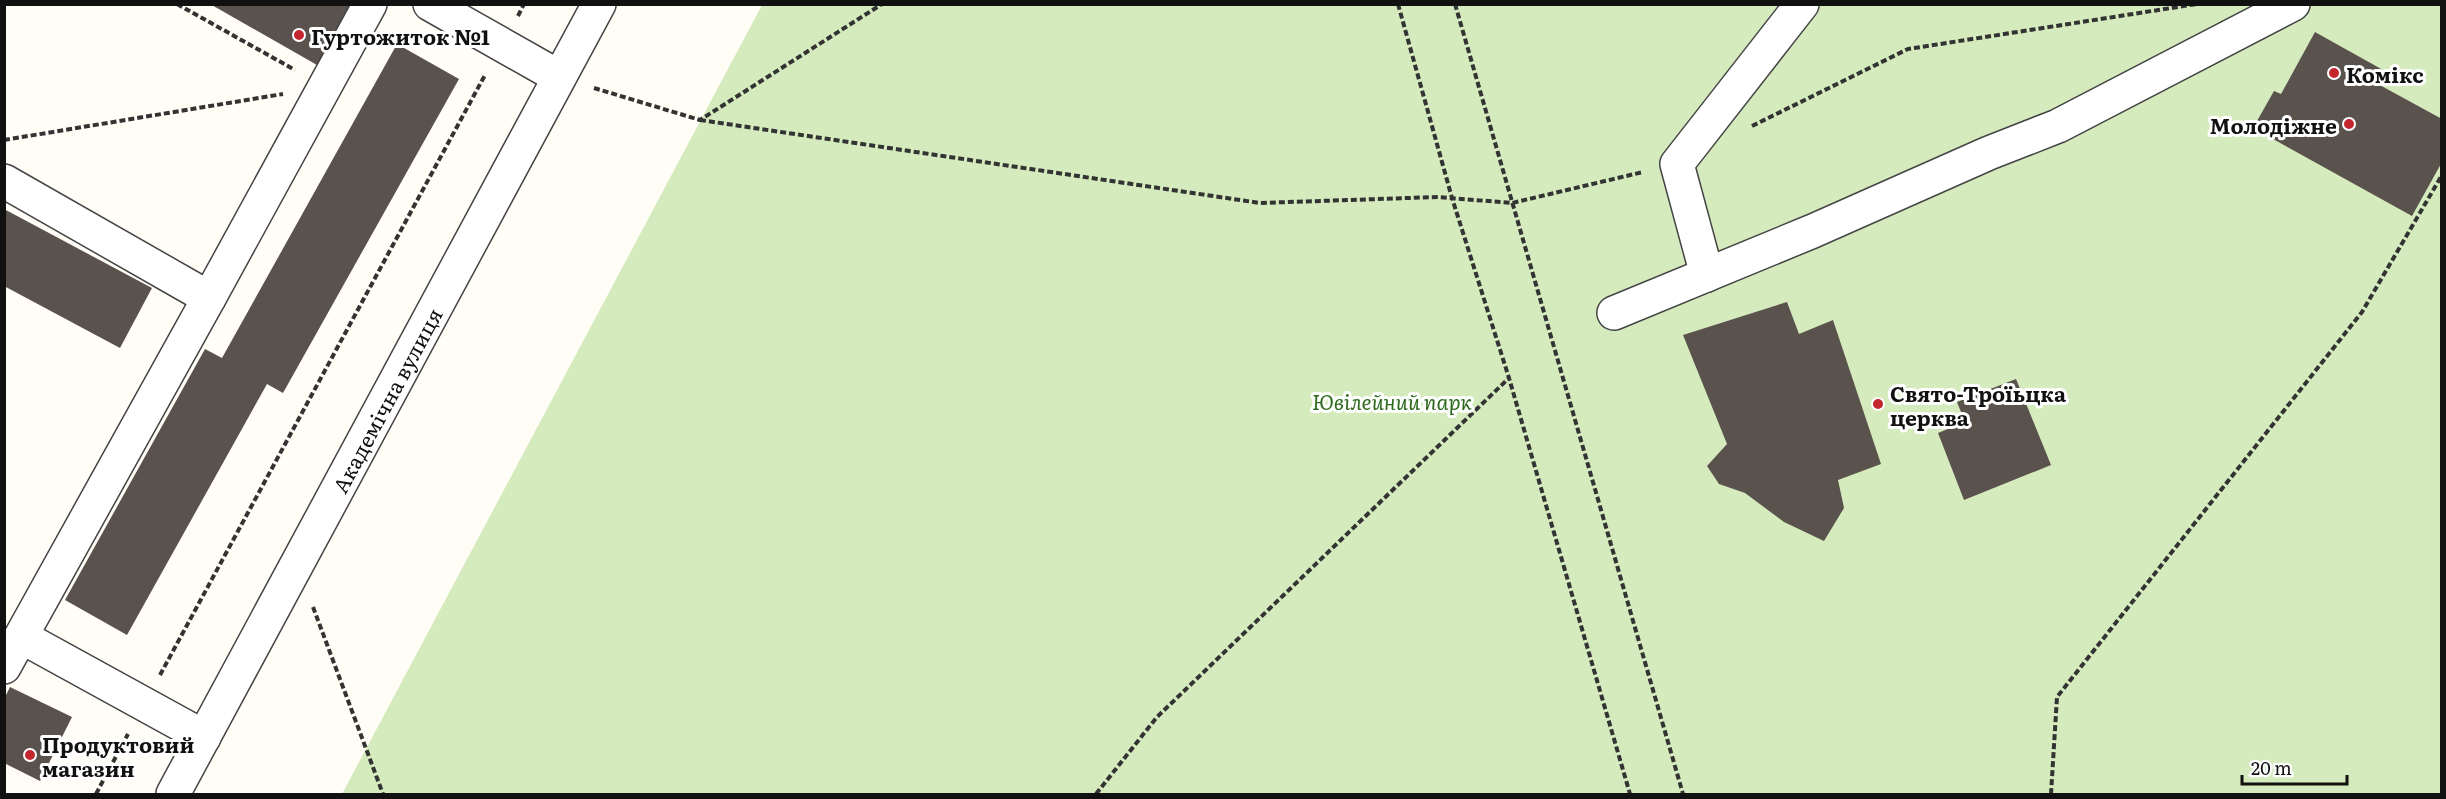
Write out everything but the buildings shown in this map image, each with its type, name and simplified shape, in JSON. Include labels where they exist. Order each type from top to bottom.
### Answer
[{"type":"street","points":[[4,667],[370,4]]},
{"type":"street","points":[[430,4],[558,77]]},
{"type":"street","name":"Академічна вулиця","points":[[173,795],[599,4]]},
{"type":"street","points":[[1707,275],[1677,164],[1802,4]]},
{"type":"street","points":[[1614,313],[1813,231],[1989,153],[2058,126],[2293,4]]},
{"type":"street","points":[[4,181],[209,298]]},
{"type":"street","points":[[22,638],[204,737]]},
{"type":"path","points":[[177,4],[325,87]]},
{"type":"path","points":[[96,795],[524,4]]},
{"type":"path","points":[[700,120],[882,4]]},
{"type":"path","points":[[1398,4],[1452,198],[1509,378],[1630,795]]},
{"type":"path","points":[[1455,4],[1683,795]]},
{"type":"path","points":[[1750,127],[1908,49],[2197,4]]},
{"type":"path","points":[[558,77],[700,120],[1260,203],[1452,198],[1512,203],[1677,164]]},
{"type":"path","points":[[4,140],[325,87]]},
{"type":"path","points":[[2051,795],[2057,697],[2362,312],[2442,175]]},
{"type":"path","points":[[1096,795],[1156,717],[1509,378]]},
{"type":"path","points":[[297,563],[383,795]]},
{"type":"green space","name":"Ювілейний парк","points":[[762,5],[2441,5],[2441,794],[342,794]]},
{"type":"place","name":"Гуртожиток №1","points":[[299,35]]},
{"type":"place","name":"Комікс","points":[[2334,73]]},
{"type":"place","name":"Молодіжне","points":[[2349,124]]},
{"type":"place","name":"Свято-Троїьцка церква","points":[[1878,404]]},
{"type":"place","name":"Продуктовий магазин","points":[[30,755]]}]
